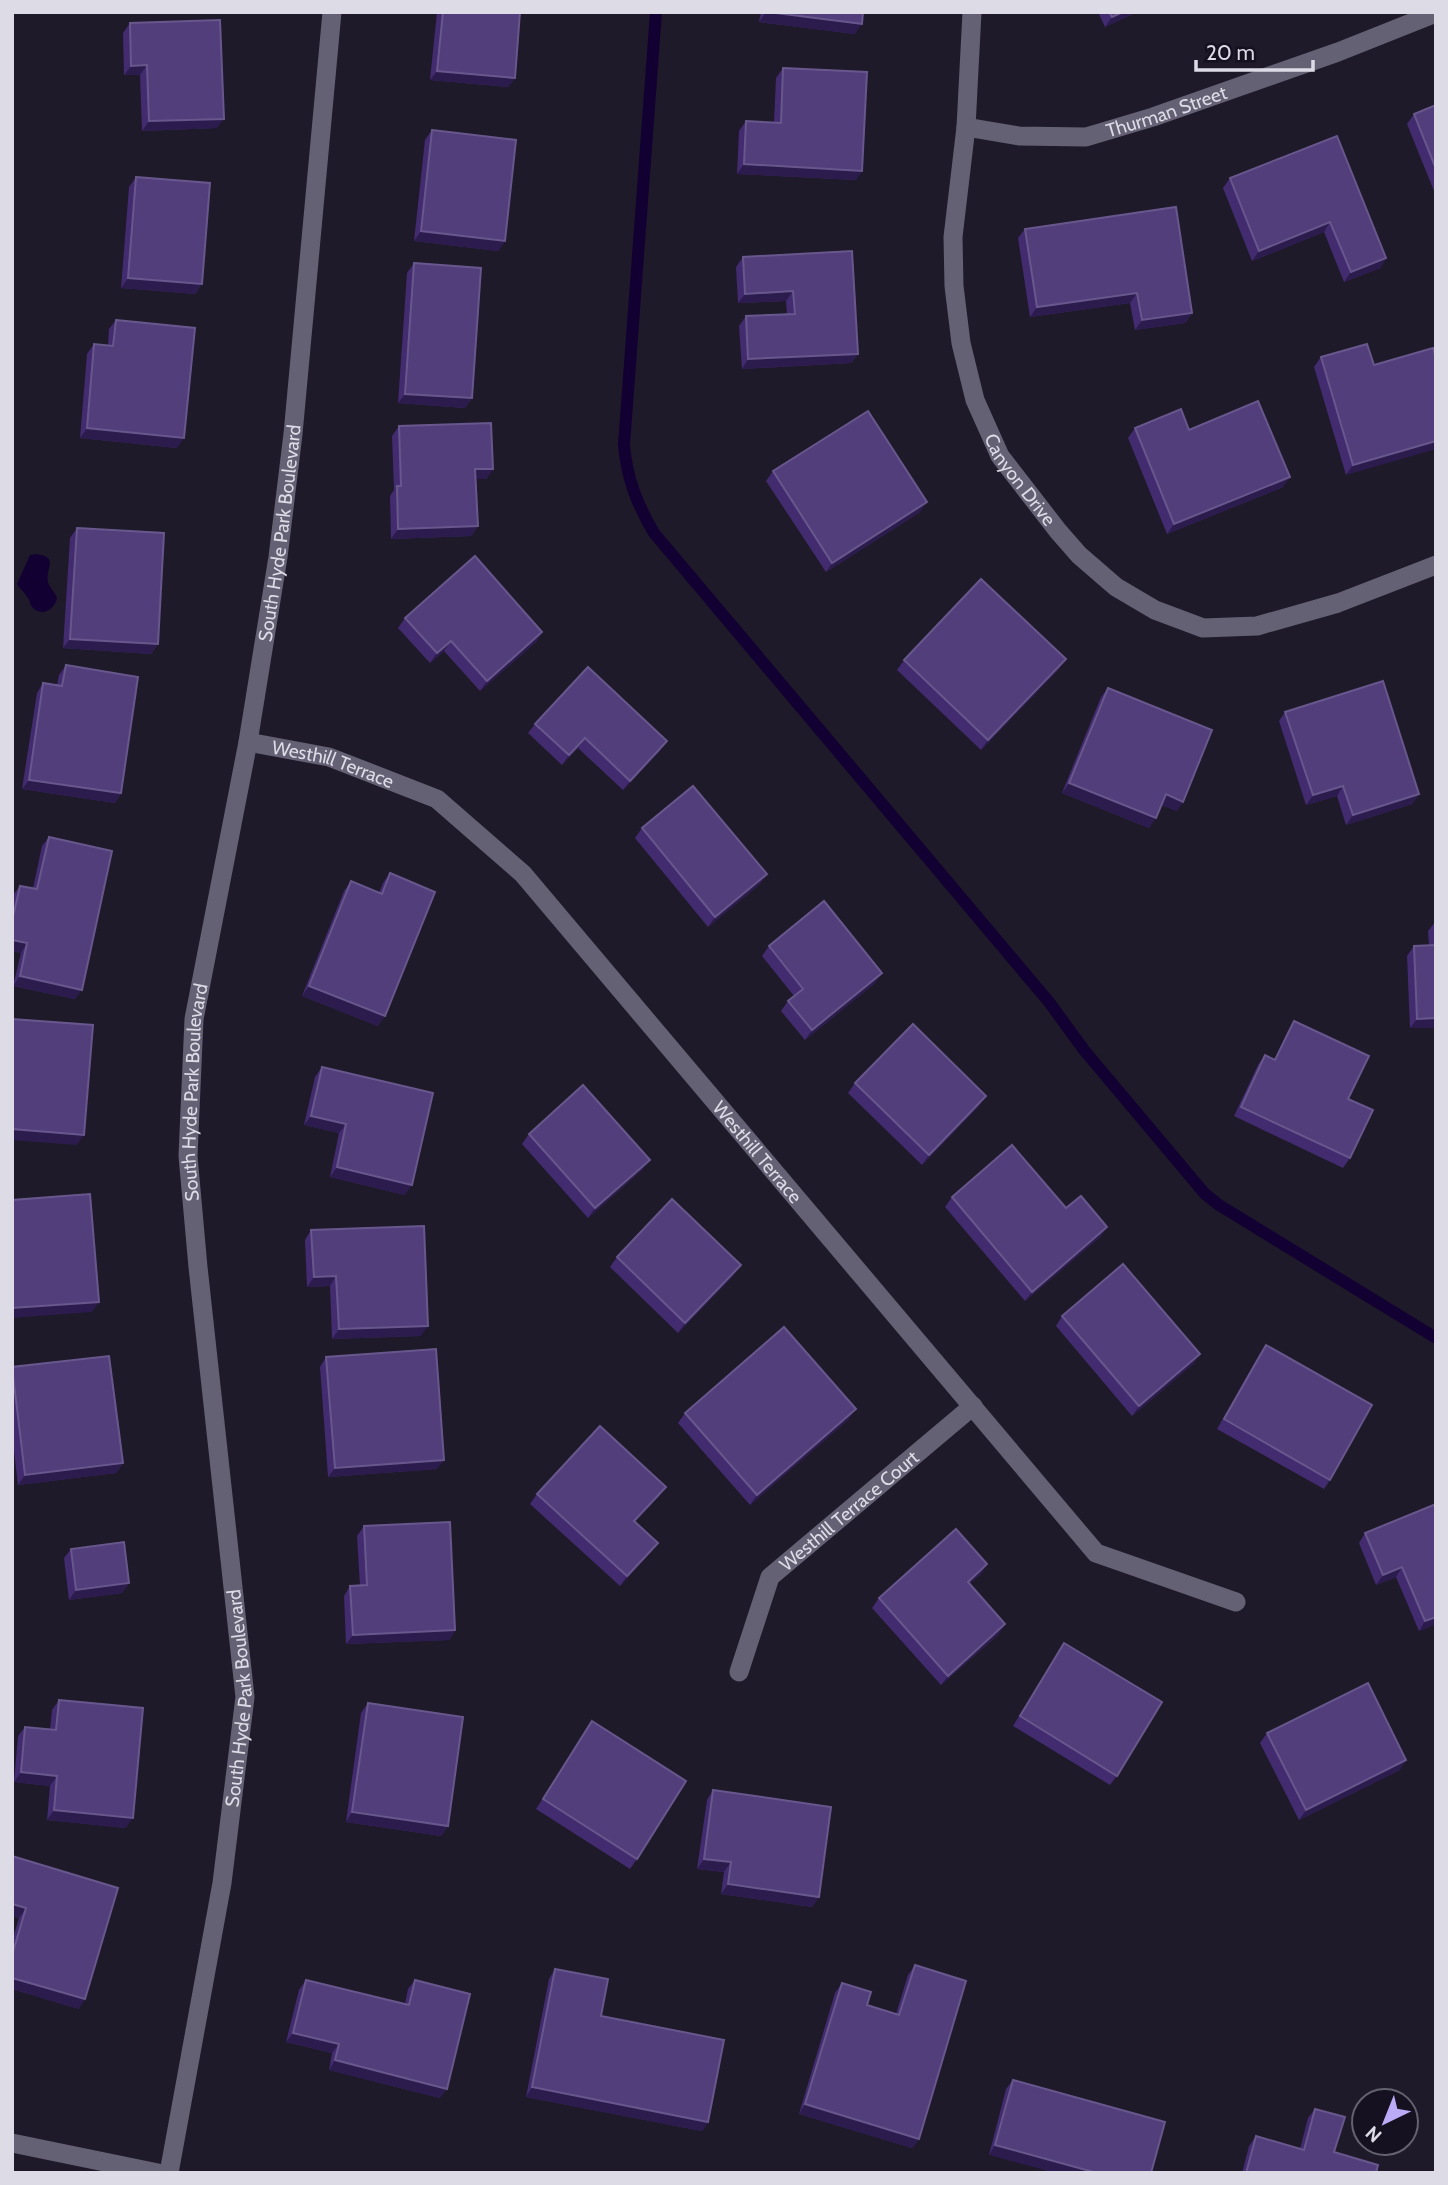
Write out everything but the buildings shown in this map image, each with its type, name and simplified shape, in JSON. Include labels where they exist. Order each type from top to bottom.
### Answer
[{"type":"street","name":"South Hyde Park Boulevard","points":[[169,2173],[222,1883],[245,1697],[188,1156],[194,1019],[248,742],[278,557],[293,434],[332,12]]},
{"type":"street","name":"Canyon Drive","points":[[972,12],[966,127],[953,237],[954,286],[961,343],[975,400],[1000,456],[1036,504],[1079,555],[1116,587],[1156,610],[1203,628],[1257,626],[1338,603],[1436,565]]},
{"type":"street","name":"Thurman Street","points":[[966,127],[1019,136],[1086,137],[1153,117],[1338,52],[1436,13]]},
{"type":"street","name":"Westhill Terrace","points":[[248,742],[329,757],[437,799],[523,874],[1097,1553],[1236,1602]]},
{"type":"street","name":"Westhill Terrace Court","points":[[739,1672],[770,1577],[973,1406]]},
{"type":"street","points":[[12,2143],[158,2173]]},
{"type":"shaded area","points":[[36,554],[50,560],[48,582],[57,598],[51,609],[44,612],[32,607],[17,584],[30,555]]},
{"type":"waterway","points":[[656,12],[624,445],[634,491],[654,533],[1049,1002],[1084,1050],[1205,1194],[1436,1338]]}]
